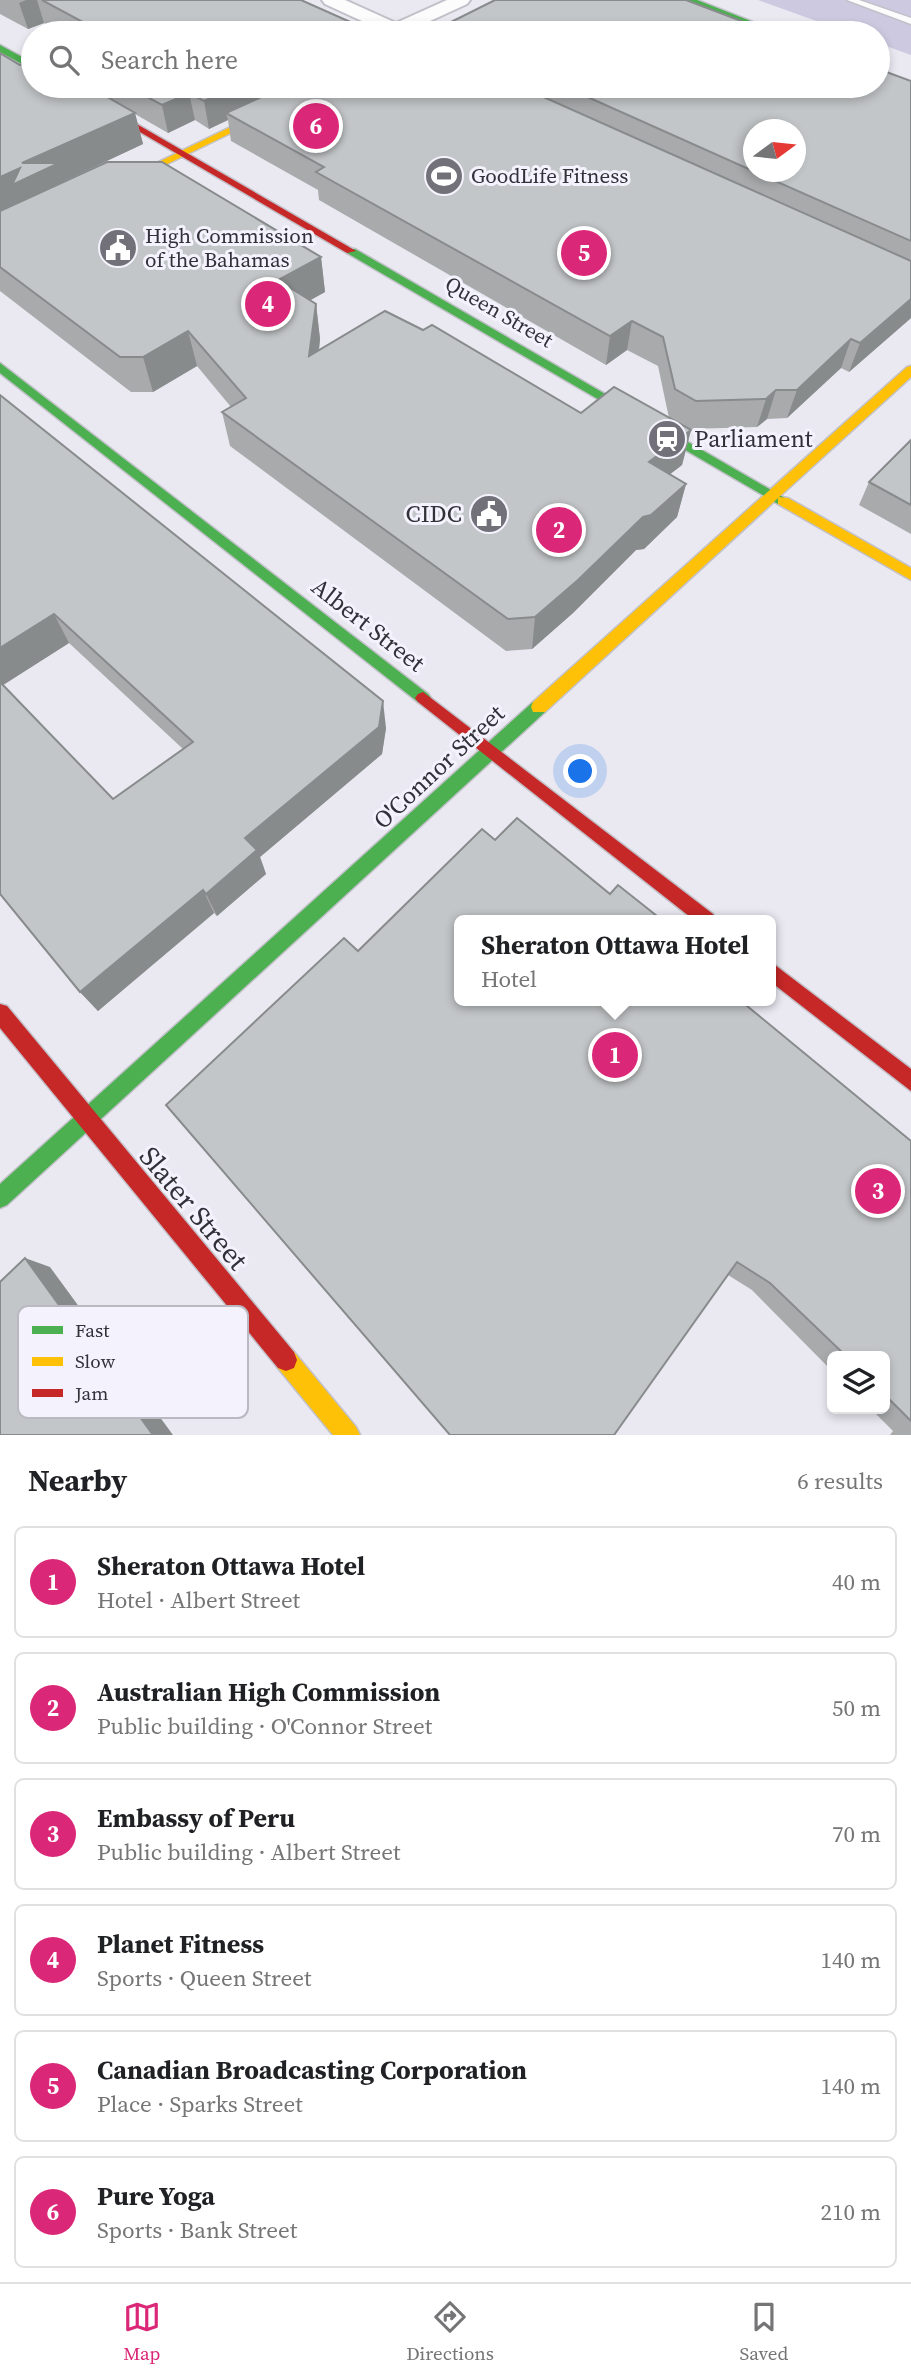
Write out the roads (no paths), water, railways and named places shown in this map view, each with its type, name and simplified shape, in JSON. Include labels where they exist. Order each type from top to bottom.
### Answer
[{"type":"main road","points":[[690,0],[745,21]]},
{"type":"main road","points":[[0,48],[21,60]]},
{"type":"main road","name":"Queen Street","points":[[86,98],[911,575]]},
{"type":"main road","points":[[96,194],[297,98]]},
{"type":"main road","name":"Albert Street","points":[[0,367],[701,915]]},
{"type":"main road","name":"O'Connor Street","points":[[0,1198],[492,751],[527,716],[911,370]]},
{"type":"main road","points":[[776,975],[911,1081]]},
{"type":"main road","name":"Slater Street","points":[[0,1013],[241,1306]]},
{"type":"main road","name":"Slater Street","points":[[248,1314],[348,1435]]},
{"type":"street","points":[[331,0],[376,21]]},
{"type":"street","points":[[416,21],[461,0]]},
{"type":"street","points":[[315,11],[337,21]]},
{"type":"lane","points":[[851,0],[911,21]]},
{"type":"place","name":"Pure Yoga","points":[[316,126]]},
{"type":"place","name":"GoodLife Fitness","points":[[444,176]]},
{"type":"place","name":"High Commission of the Bahamas","points":[[118,248]]},
{"type":"place","name":"Canadian Broadcasting Corporation","points":[[584,253]]},
{"type":"place","name":"Planet Fitness","points":[[268,304]]},
{"type":"place","name":"Parliament","points":[[667,439]]},
{"type":"place","name":"CIDC","points":[[489,514]]},
{"type":"place","name":"Australian High Commission","points":[[559,530]]},
{"type":"place","name":"Sheraton Ottawa Hotel","points":[[615,1055]]},
{"type":"place","name":"Embassy of Peru","points":[[878,1191]]}]
